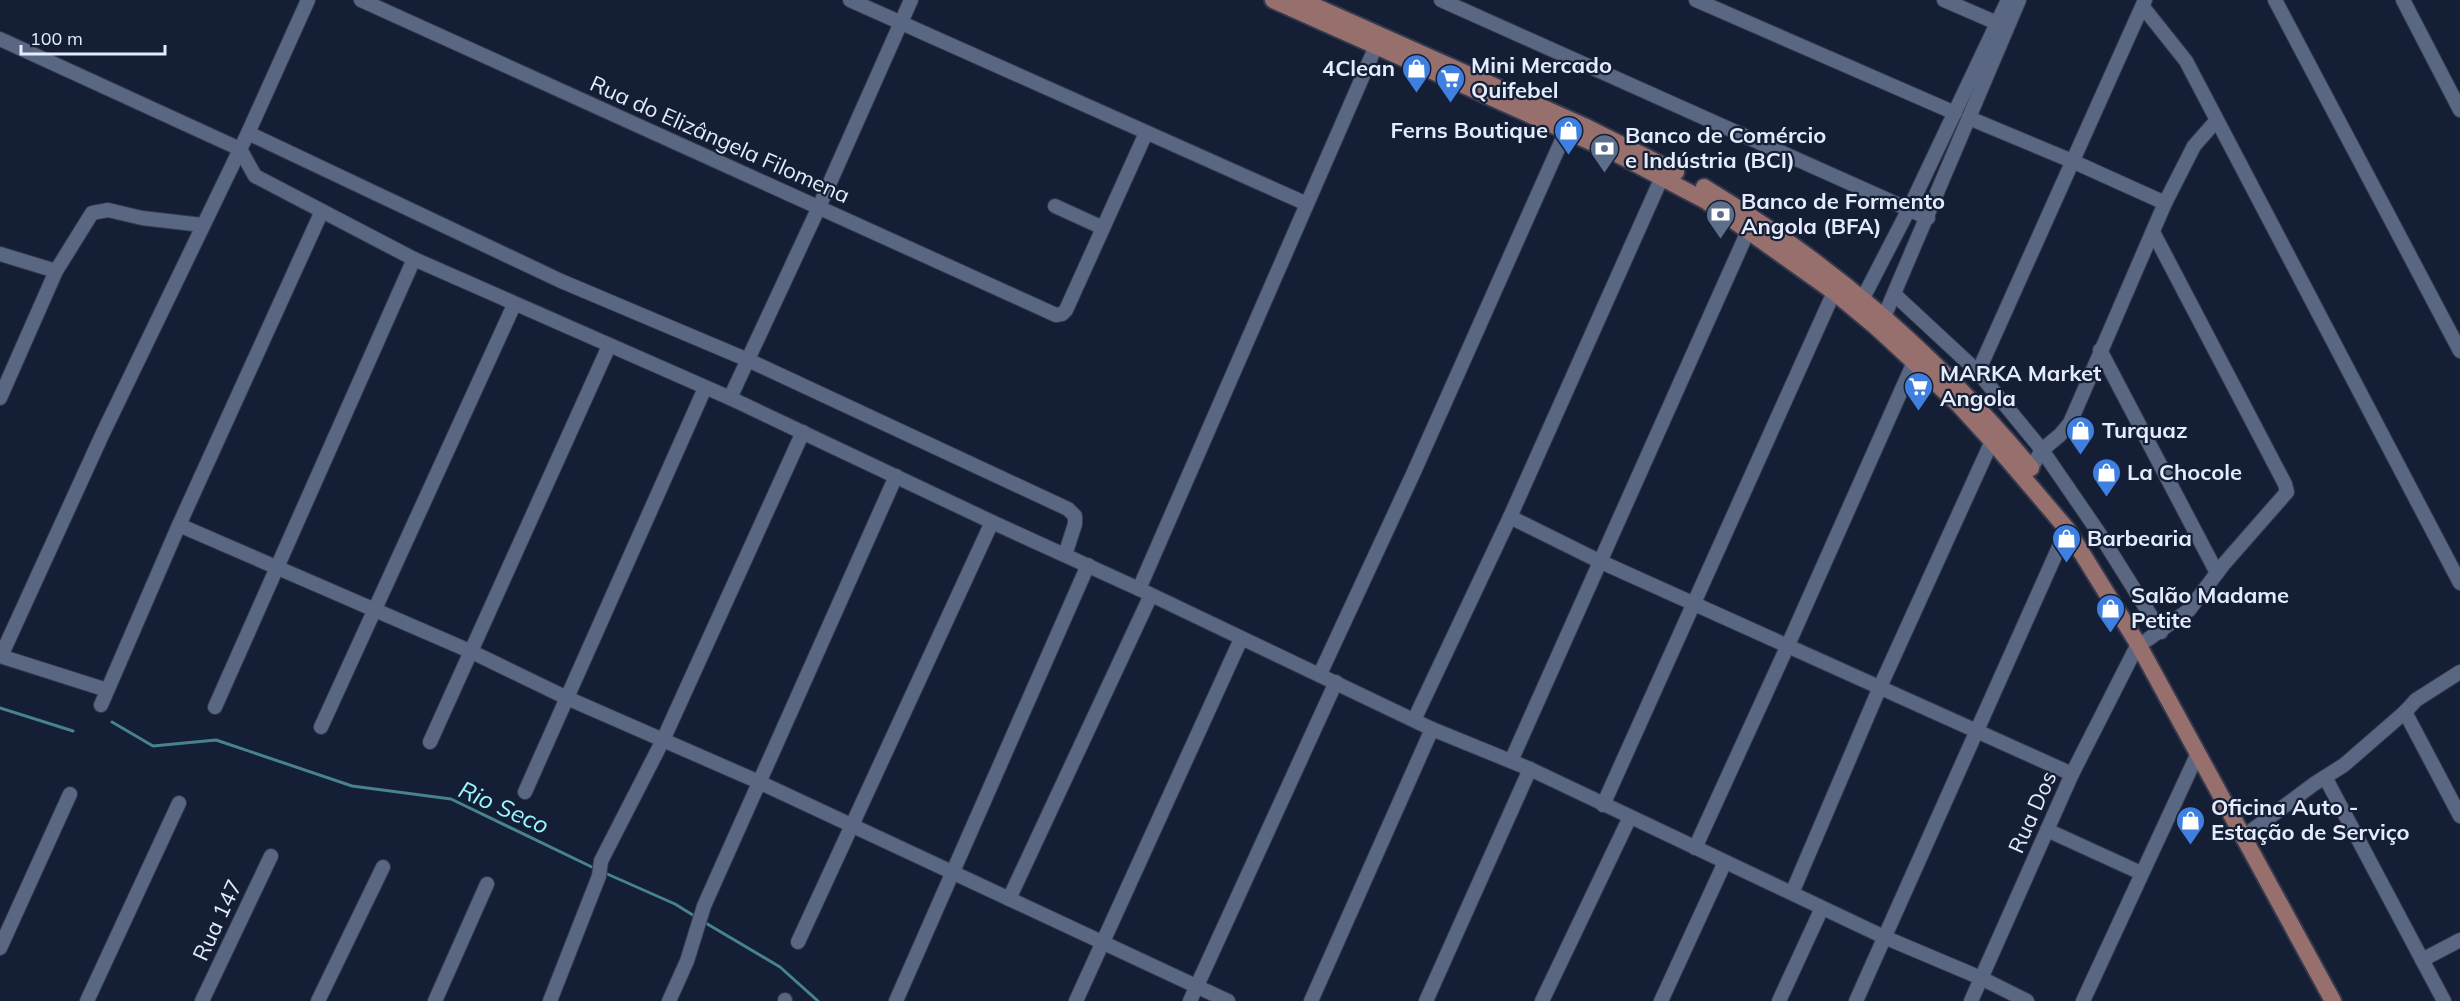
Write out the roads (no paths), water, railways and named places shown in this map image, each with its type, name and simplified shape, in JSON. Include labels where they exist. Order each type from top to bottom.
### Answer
[{"type":"main road","points":[[1273,0],[1566,130],[1706,201],[1834,292],[1914,362],[1992,441],[2067,529],[2149,639],[2198,753],[2333,1001]]},
{"type":"main road","points":[[1301,0],[1632,148],[1734,205],[1786,239],[1863,298],[1917,347],[1983,414],[2031,468],[2091,550],[2149,639],[2345,1001]]},
{"type":"street","points":[[106,690],[1,656],[103,433],[248,133],[308,0]]},
{"type":"street","name":"Rua do Elizângela Filomena","points":[[361,0],[1056,315],[1066,310],[1103,228]]},
{"type":"street","points":[[850,0],[1307,204]]},
{"type":"street","points":[[730,398],[819,207],[911,0]]},
{"type":"street","points":[[1441,0],[1928,218]]},
{"type":"street","points":[[1696,0],[1955,112]]},
{"type":"street","points":[[1944,0],[1997,23]]},
{"type":"street","points":[[1863,298],[1909,210],[2008,0]]},
{"type":"street","points":[[1884,317],[2019,0]]},
{"type":"street","points":[[2275,0],[2460,351]]},
{"type":"street","points":[[2403,0],[2460,110]]},
{"type":"street","points":[[1978,372],[2144,3],[2186,61],[2460,583]]},
{"type":"street","points":[[0,39],[240,149],[255,176],[414,259],[514,305],[730,398],[1320,674],[1432,729],[1530,769],[1884,937],[1981,978],[2028,1001]]},
{"type":"street","points":[[1009,899],[1145,592],[1307,204],[1376,46]]},
{"type":"street","points":[[1969,117],[2165,203]]},
{"type":"street","points":[[2031,468],[2042,450],[2066,430],[2165,203],[2194,146],[2216,121]]},
{"type":"street","points":[[1320,674],[1413,474],[1566,130]]},
{"type":"street","points":[[248,133],[561,281],[748,360],[1068,509],[1075,516],[1075,524],[1065,555]]},
{"type":"street","points":[[1055,206],[1103,228],[1146,133]]},
{"type":"street","points":[[1414,720],[1510,517],[1662,177]]},
{"type":"street","points":[[0,398],[56,271],[92,213],[100,210],[202,225]]},
{"type":"street","points":[[101,705],[179,525],[322,211]]},
{"type":"street","points":[[1511,761],[1748,231]]},
{"type":"street","points":[[1894,294],[1978,372],[2042,450],[2099,533],[2149,639],[2189,610],[2217,573],[2285,495],[2287,488],[2153,232]]},
{"type":"street","points":[[0,254],[56,271]]},
{"type":"street","points":[[215,707],[414,259]]},
{"type":"street","points":[[1603,805],[1834,292]]},
{"type":"street","points":[[321,727],[514,305]]},
{"type":"street","points":[[430,742],[609,346]]},
{"type":"street","points":[[2100,350],[2217,573]]},
{"type":"street","points":[[1695,848],[1914,362]]},
{"type":"street","points":[[525,792],[705,388]]},
{"type":"street","points":[[550,1001],[599,876],[601,861],[663,740],[802,432]]},
{"type":"street","points":[[1792,893],[1880,687],[1992,441]]},
{"type":"street","points":[[669,1001],[704,906],[896,476]]},
{"type":"street","points":[[1510,517],[1693,604],[2072,774]]},
{"type":"street","points":[[798,942],[992,522]]},
{"type":"street","points":[[179,525],[472,652],[567,698],[759,782],[1228,1001]]},
{"type":"street","points":[[1856,1001],[2067,529]]},
{"type":"street","points":[[896,1001],[1088,565]]},
{"type":"street","points":[[1076,1001],[1241,639]]},
{"type":"street","name":"Rua Dos","points":[[1971,1001],[2072,774],[2149,639]]},
{"type":"street","points":[[2251,831],[2344,765],[2416,700],[2460,672]]},
{"type":"street","points":[[1190,1001],[1336,682]]},
{"type":"street","points":[[2405,712],[2460,816]]},
{"type":"street","points":[[1311,1001],[1432,729]]},
{"type":"street","points":[[2083,1001],[2198,753]]},
{"type":"street","points":[[1426,1001],[1530,769]]},
{"type":"street","points":[[2325,777],[2444,1001]]},
{"type":"street","points":[[0,948],[70,794]]},
{"type":"street","points":[[87,1001],[179,803]]},
{"type":"street","points":[[1542,1001],[1630,817]]},
{"type":"street","points":[[2047,830],[2141,873]]},
{"type":"street","name":"Rua 147","points":[[202,1001],[271,856]]},
{"type":"street","points":[[1661,1001],[1725,862]]},
{"type":"street","points":[[318,1001],[383,867]]},
{"type":"street","points":[[435,1001],[487,884]]},
{"type":"street","points":[[1779,1001],[1822,908]]},
{"type":"street","points":[[2422,960],[2460,940]]},
{"type":"waterway","name":"Rio Seco","points":[[0,708],[73,731]]},
{"type":"waterway","name":"Rio Seco","points":[[112,722],[153,746],[216,740],[352,786],[451,799],[596,869]]},
{"type":"waterway","name":"Rio Seco","points":[[605,873],[675,904],[696,917]]},
{"type":"waterway","name":"Rio Seco","points":[[704,922],[780,967],[818,1001]]},
{"type":"place","name":"4Clean","points":[[1416,94]]},
{"type":"place","name":"Mini Mercado Quifebel","points":[[1450,104]]},
{"type":"place","name":"Ferns Boutique","points":[[1569,156]]},
{"type":"place","name":"Banco de Comércio e Indústria (BCI)","points":[[1604,174]]},
{"type":"place","name":"Banco de Formento Angola (BFA)","points":[[1720,240]]},
{"type":"place","name":"MARKA Market Angola","points":[[1919,412]]},
{"type":"place","name":"Turquaz","points":[[2081,456]]},
{"type":"place","name":"La Chocole","points":[[2106,498]]},
{"type":"place","name":"Barbearia","points":[[2066,564]]},
{"type":"place","name":"Salão Madame Petite","points":[[2110,634]]},
{"type":"place","name":"Oficina Auto - Estação de Serviço","points":[[2190,846]]}]
